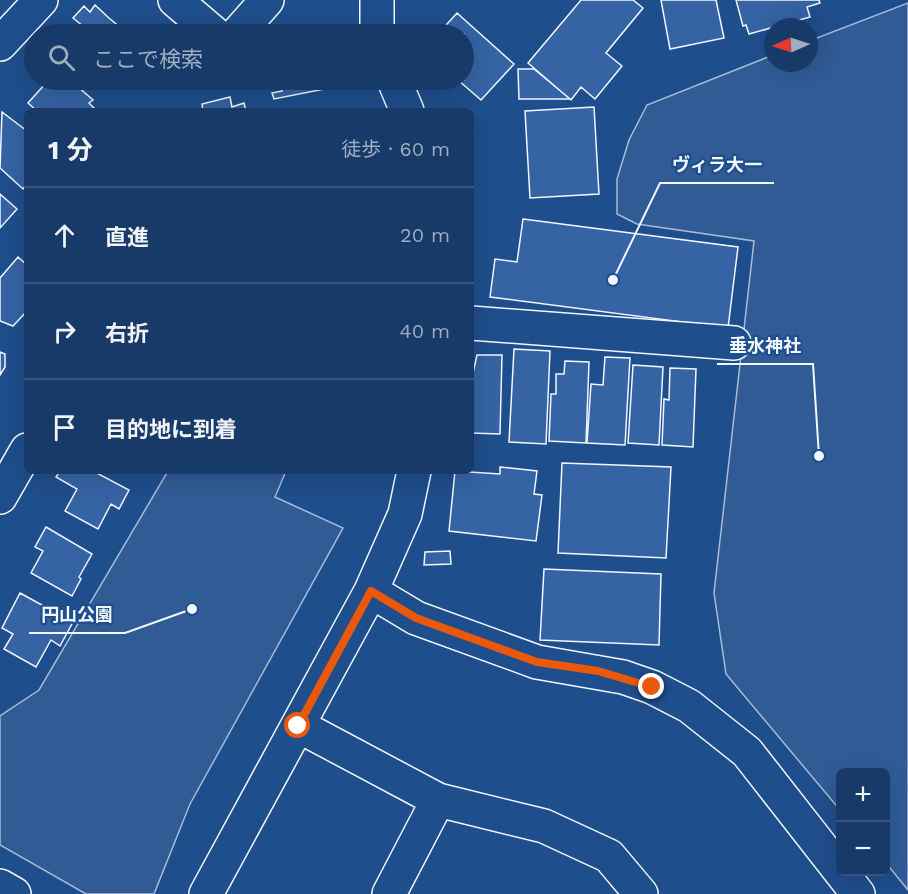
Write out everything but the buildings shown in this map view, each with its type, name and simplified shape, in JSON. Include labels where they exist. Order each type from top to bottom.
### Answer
[{"type":"street","points":[[0,44],[41,0]]},
{"type":"street","points":[[175,0],[203,24]]},
{"type":"street","points":[[246,24],[267,0]]},
{"type":"street","points":[[376,0],[377,24]]},
{"type":"street","points":[[398,90],[406,108]]},
{"type":"street","points":[[474,323],[734,343]]},
{"type":"street","points":[[0,497],[24,455]]},
{"type":"street","points":[[206,894],[371,591],[405,514],[413,474]]},
{"type":"street","points":[[371,591],[416,618],[537,662],[623,677],[652,687],[689,706],[747,752],[858,894]]},
{"type":"street","points":[[298,726],[438,800],[544,826],[609,856],[641,894]]},
{"type":"street","points":[[389,894],[438,800]]},
{"type":"street","points":[[0,886],[14,894]]},
{"type":"shaded area","points":[[908,3],[908,890],[890,868],[890,768],[836,768],[836,805],[726,674],[714,593],[754,241],[637,224],[617,214],[617,179],[629,140],[647,105],[764,59],[764,72],[818,72],[818,38]]},
{"type":"shaded area","points":[[166,474],[285,474],[275,497],[343,528],[190,804],[154,894],[86,894],[0,845],[0,716],[39,690]]},
{"type":"place","name":"ヴィラ大一","points":[[613,280]]},
{"type":"place","name":"垂水神社","points":[[819,456]]},
{"type":"place","name":"円山公園","points":[[192,609]]},
{"type":"route","points":[[298,726],[371,591],[416,618],[537,662],[598,671],[652,687]]}]
